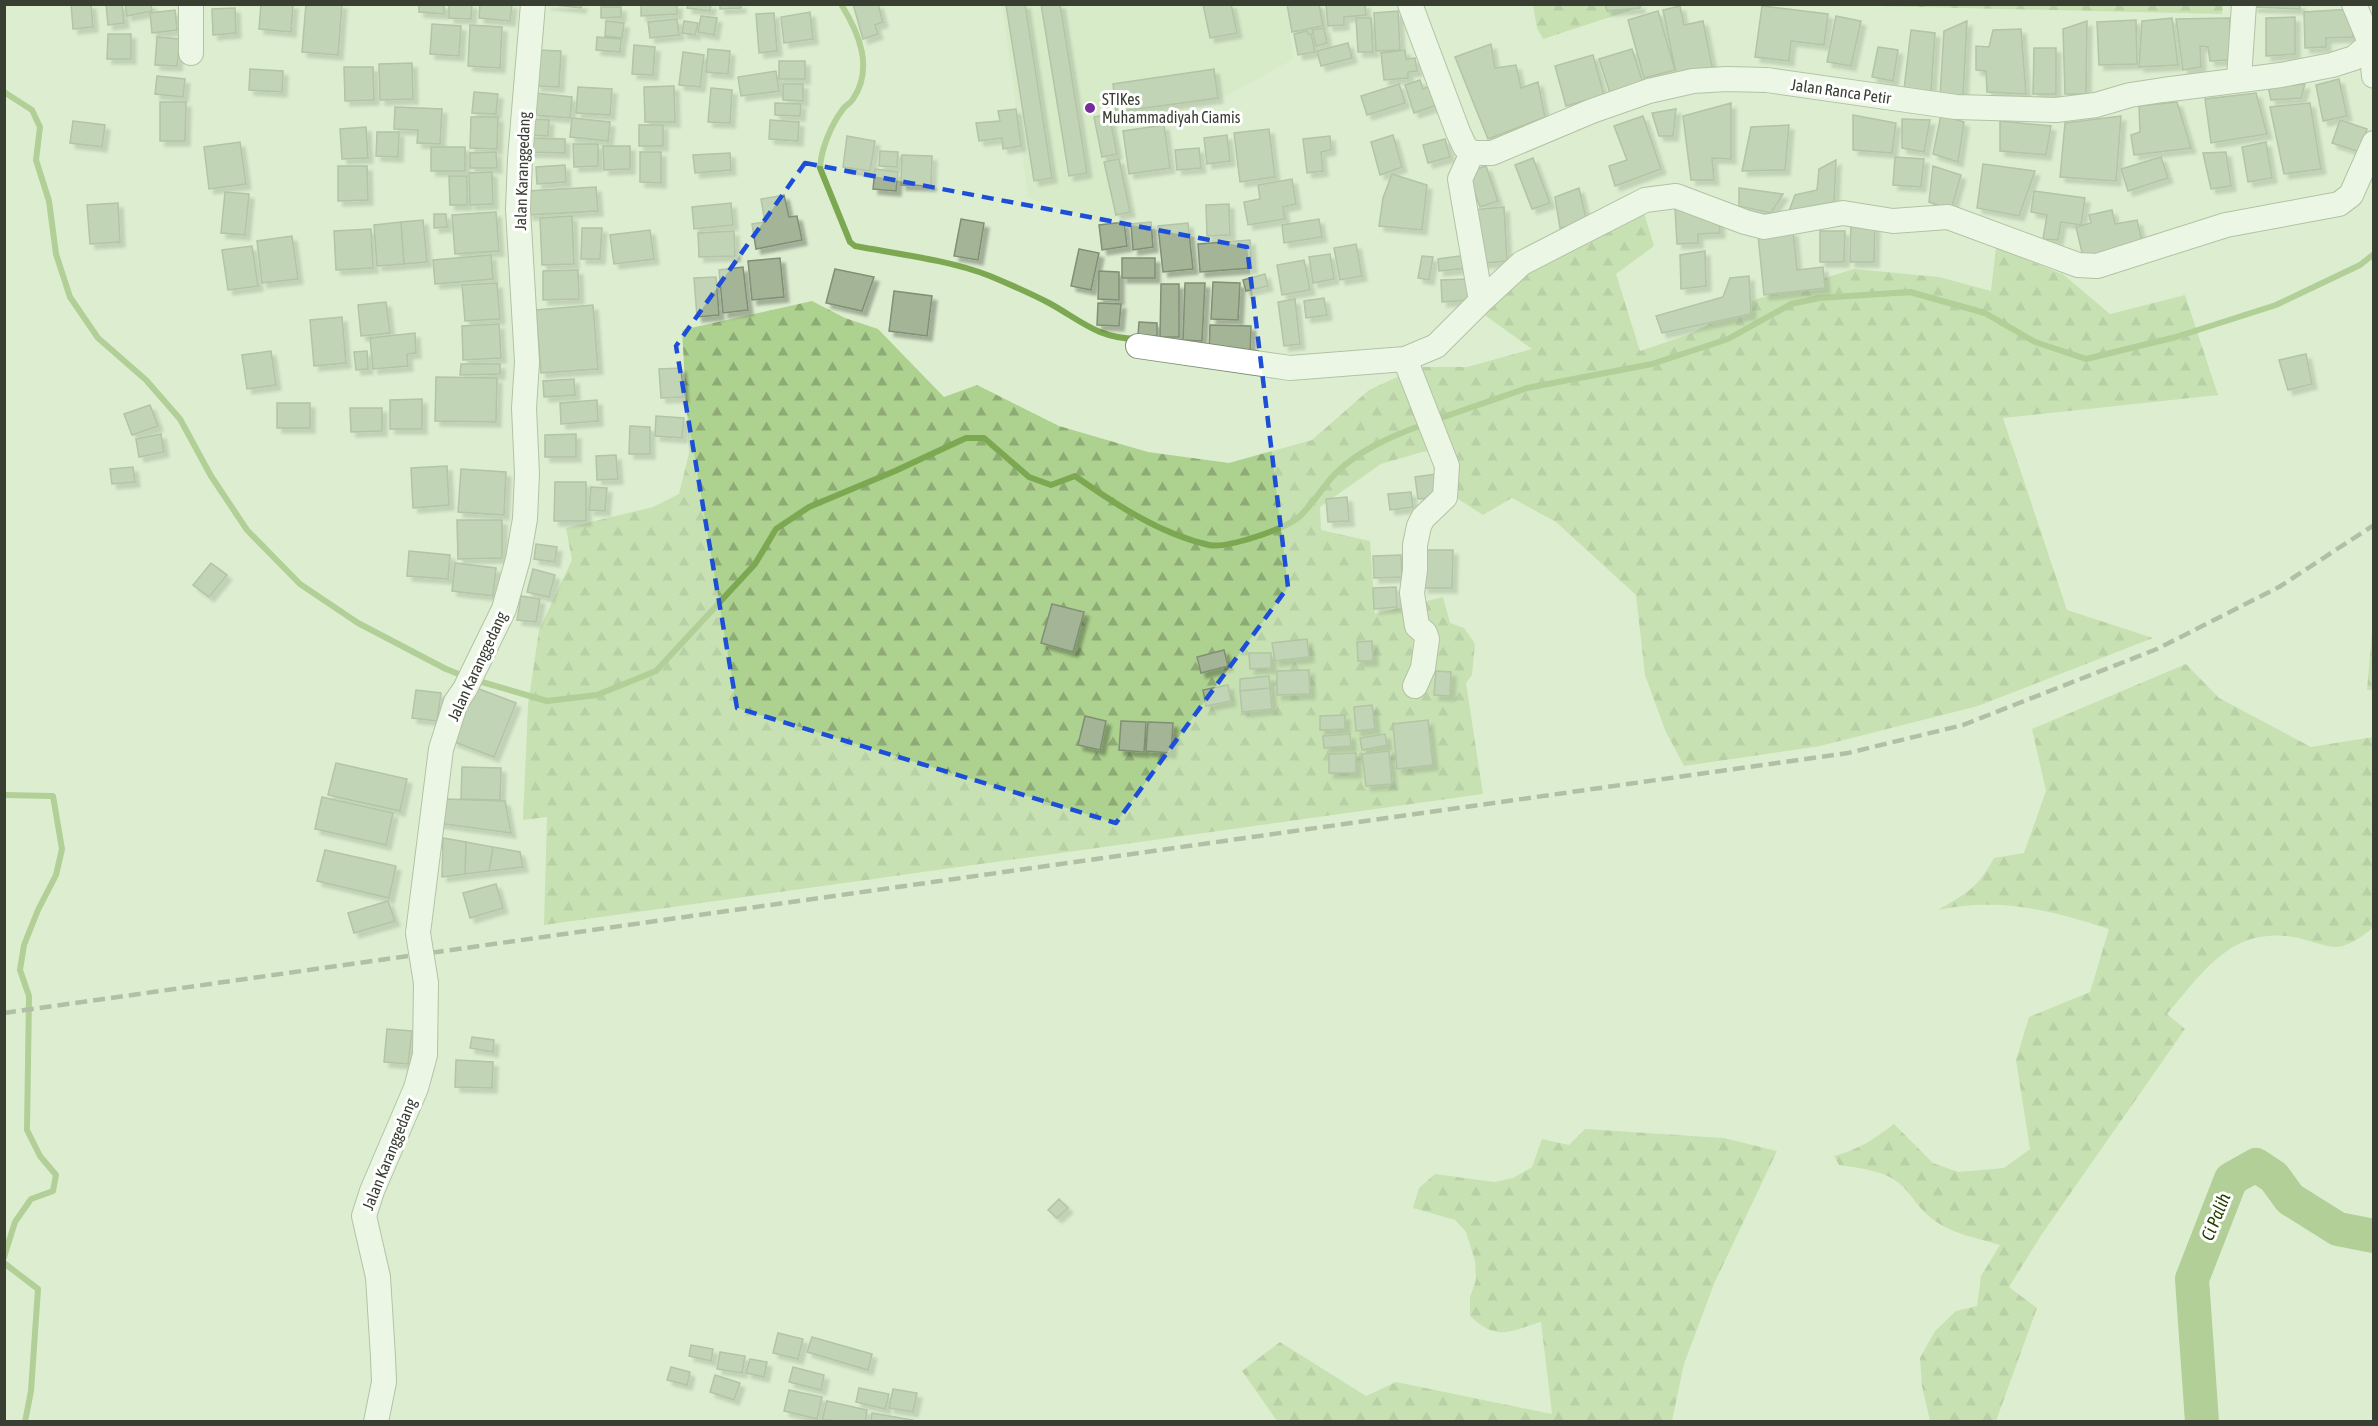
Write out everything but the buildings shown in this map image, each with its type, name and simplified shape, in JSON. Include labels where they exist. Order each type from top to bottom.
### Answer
[{"type":"street","points":[[191,4],[191,53]]},
{"type":"street","name":"Jalan Karanggedang","points":[[376,1422],[384,1382],[383,1358],[378,1277],[364,1216],[372,1191],[416,1088],[425,1055],[426,983],[418,933],[441,749],[456,702],[480,660],[504,609],[518,559],[525,519],[527,474],[524,408],[527,362],[518,209],[533,4]]},
{"type":"street","points":[[1410,4],[1458,132],[1465,147],[1472,153],[1460,179],[1481,301]]},
{"type":"street","points":[[2239,78],[2244,4]]},
{"type":"street","points":[[2354,4],[2372,43],[2373,76]]},
{"type":"street","name":"Jalan Ranca Petir","points":[[1472,153],[1492,153],[1592,111],[1649,91],[1693,81],[1767,80],[1956,107],[2056,110],[2096,105],[2152,91],[2239,78],[2281,75],[2332,65],[2354,58],[2372,43]]},
{"type":"street","points":[[1138,346],[1290,368],[1405,359],[1436,346],[1522,263],[1612,219],[1645,200],[1668,196],[1676,196],[1764,227],[1843,213],[1893,221],[1948,217],[2078,266],[2097,266],[2226,225],[2339,204],[2351,195],[2373,143]]},
{"type":"street","points":[[1405,359],[1442,452],[1448,476],[1445,497],[1423,518],[1415,545],[1412,593],[1417,626],[1425,633],[1427,639],[1423,668],[1415,686]]},
{"type":"highlighted area","points":[[805,163],[1247,247],[1288,587],[1116,823],[737,708],[676,346]]},
{"type":"shaded area","name":"STIKes Muhammadiyah Ciamis","points":[[1002,5],[1321,5],[1325,26],[1290,33],[1294,59],[1217,101],[1112,115],[1133,215],[1099,220],[1028,198]]},
{"type":"green space","points":[[2223,4],[2222,14],[1834,5]]},
{"type":"green space","points":[[1533,5],[1647,5],[1543,39],[1537,28]]},
{"type":"green space","points":[[1642,206],[1654,246],[1616,274],[1640,351],[1690,334],[1757,299],[1854,269],[1939,277],[1991,291],[1996,247],[2064,275],[2110,314],[2185,295],[2218,395],[2003,418],[2067,610],[2153,638],[1978,706],[1820,746],[1684,766],[1665,730],[1645,675],[1636,595],[1556,522],[1512,498],[1483,515],[1455,497],[1449,449],[1422,452],[1381,464],[1320,507],[1321,530],[1370,541],[1375,614],[1443,597],[1450,623],[1464,628],[1475,644],[1472,675],[1466,683],[1483,794],[544,925],[547,817],[523,820],[528,705],[539,630],[572,560],[566,528],[653,507],[679,494],[689,453],[682,330],[812,301],[845,318],[878,329],[944,397],[977,385],[1059,426],[1148,452],[1229,463],[1312,440],[1369,390],[1419,367],[1467,367],[1532,349],[1479,311],[1536,260]]},
{"type":"green space","points":[[2373,620],[2373,690],[2367,690]]},
{"type":"green space","points":[[2186,664],[2219,698],[2311,747],[2373,737],[2373,928],[2352,942],[2337,947],[2287,936],[2254,938],[2231,948],[2201,974],[2167,1014],[2185,1029],[2042,1234],[2009,1287],[2037,1308],[1996,1421],[1930,1421],[1922,1386],[1920,1358],[1935,1331],[1956,1311],[1977,1306],[1981,1276],[2000,1245],[1947,1228],[1926,1214],[1894,1179],[1871,1170],[1839,1165],[1834,1156],[1866,1143],[1894,1124],[1933,1163],[1958,1172],[2004,1168],[2030,1149],[2016,1060],[2029,1017],[2090,992],[2109,929],[2045,911],[2004,905],[1960,906],[1938,910],[1976,884],[1994,858],[2024,853],[2046,791],[2032,729]]},
{"type":"green space","points":[[1585,1129],[1724,1138],[1777,1151],[1714,1284],[1684,1364],[1672,1421],[1277,1421],[1242,1371],[1280,1342],[1366,1396],[1396,1382],[1552,1414],[1541,1322],[1512,1331],[1496,1332],[1470,1316],[1470,1297],[1476,1280],[1475,1261],[1466,1232],[1455,1220],[1413,1208],[1419,1188],[1435,1174],[1494,1182],[1513,1178],[1532,1167],[1542,1139],[1569,1145]]},
{"type":"waterway","points":[[841,4],[862,51],[863,75],[853,99],[843,109],[831,130],[822,153],[820,168],[850,242],[855,246],[974,270],[1049,303],[1100,332],[1137,339]]},
{"type":"waterway","points":[[4,92],[32,110],[40,127],[36,160],[49,201],[56,254],[70,297],[98,338],[146,380],[180,419],[211,476],[247,530],[300,584],[358,623],[466,677]]},
{"type":"waterway","points":[[1435,420],[1527,388],[1652,364],[1728,339],[1791,304],[1819,298],[1910,292],[1985,313],[2035,342],[2086,359],[2176,337],[2276,305],[2360,265],[2374,254]]},
{"type":"waterway","points":[[475,680],[547,701],[597,695],[656,671],[755,564],[776,529],[809,507],[966,438],[984,438],[1029,477],[1051,485],[1075,476],[1156,526],[1191,540],[1217,545],[1255,537],[1292,522],[1304,512],[1334,475],[1354,458],[1389,438],[1425,424]]},
{"type":"waterway","points":[[4,795],[53,796],[62,849],[56,875],[38,910],[24,945],[20,970],[29,996],[27,1130],[40,1156],[56,1175],[53,1191],[31,1199],[15,1222],[4,1257]]},
{"type":"waterway","name":"Ci Palih","points":[[2202,1422],[2192,1279],[2231,1179],[2256,1165],[2274,1177],[2290,1199],[2338,1229],[2374,1236]]},
{"type":"waterway","points":[[4,1263],[38,1289],[31,1391],[25,1422]]},
{"type":"railway","points":[[4,1013],[1848,753],[1963,725],[2157,649],[2279,587],[2374,525]]},
{"type":"place","name":"STIKes Muhammadiyah Ciamis","points":[[1090,108]]}]
